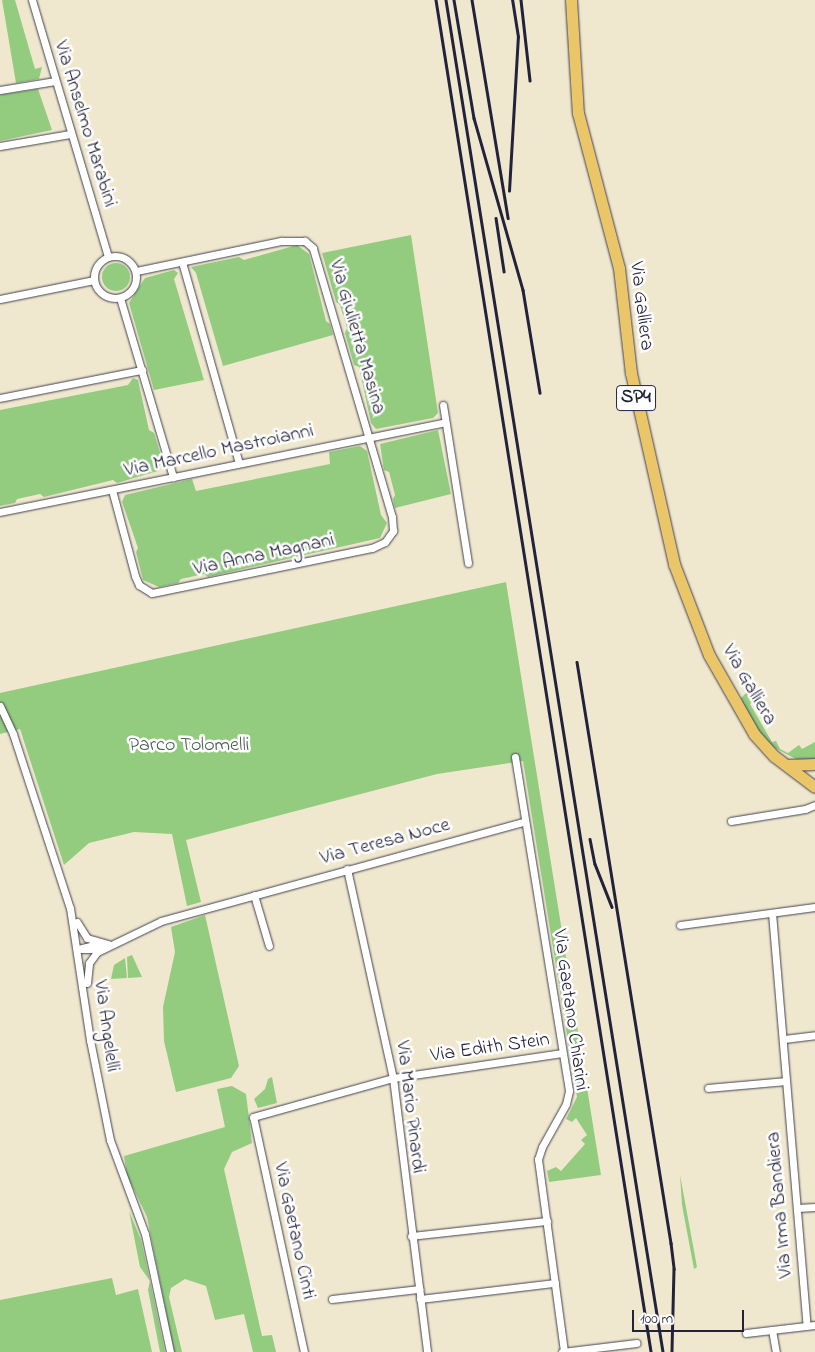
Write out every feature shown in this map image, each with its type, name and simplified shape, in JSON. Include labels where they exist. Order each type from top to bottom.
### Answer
[{"type":"main road","name":"Via Galliera","points":[[571,0],[578,113],[618,268],[631,373],[667,540],[692,618],[716,670],[754,734],[786,765],[815,788]]},
{"type":"main road","points":[[786,765],[815,764]]},
{"type":"main road","points":[[815,777],[815,788]]},
{"type":"street","name":"Via Anselmo Marabini","points":[[32,0],[70,134],[108,257]]},
{"type":"street","points":[[0,90],[55,81]]},
{"type":"street","points":[[0,146],[70,134]]},
{"type":"street","name":"Via Giulietta Masina","points":[[136,272],[281,241],[305,241],[313,248],[369,438]]},
{"type":"street","points":[[108,257],[128,260],[136,272],[134,286],[120,298],[106,296],[94,280],[96,268],[108,257]]},
{"type":"street","points":[[182,262],[239,463]]},
{"type":"street","points":[[0,299],[94,280]]},
{"type":"street","points":[[120,298],[173,477]]},
{"type":"street","points":[[0,398],[142,370]]},
{"type":"street","points":[[443,405],[468,563]]},
{"type":"street","name":"Via Marcello Mastroianni","points":[[0,512],[445,422]]},
{"type":"street","name":"Via Anna Magnani","points":[[112,490],[139,584],[152,593],[170,591],[372,548],[385,542],[393,525],[369,438]]},
{"type":"street","name":"Via Angelelli","points":[[0,706],[13,734],[64,892],[78,949],[88,1033],[113,1156],[145,1234],[170,1352]]},
{"type":"street","name":"Via Gaetano Chiarini","points":[[515,756],[569,1098],[538,1159],[563,1352]]},
{"type":"street","points":[[731,821],[805,810],[815,805]]},
{"type":"street","name":"Via Teresa Noce","points":[[78,949],[103,945],[161,921],[524,822]]},
{"type":"street","name":"Via Mario Pinardi","points":[[347,869],[393,1078],[427,1352]]},
{"type":"street","points":[[64,892],[72,905],[78,929],[86,938],[103,945],[90,964],[86,974],[90,1002],[88,1033]]},
{"type":"street","points":[[254,895],[269,946]]},
{"type":"street","points":[[680,925],[815,907]]},
{"type":"street","name":"Via Irma Bandiera","points":[[772,913],[797,1208],[811,1326]]},
{"type":"street","points":[[784,1039],[815,1035]]},
{"type":"street","name":"Via Edith Stein","points":[[393,1078],[562,1053]]},
{"type":"street","name":"Via Gaetano Cinti","points":[[304,1352],[254,1117],[393,1078]]},
{"type":"street","points":[[708,1088],[786,1081]]},
{"type":"street","points":[[797,1208],[815,1208]]},
{"type":"street","points":[[412,1236],[547,1222]]},
{"type":"street","points":[[420,1298],[555,1283]]},
{"type":"street","points":[[332,1299],[419,1289]]},
{"type":"street","points":[[746,1333],[811,1326]]},
{"type":"street","points":[[772,1330],[776,1352]]},
{"type":"street","points":[[563,1352],[636,1343]]},
{"type":"green space","points":[[2,0],[15,0],[35,69],[42,67],[39,79],[16,83]]},
{"type":"green space","points":[[38,89],[52,130],[0,141],[0,95]]},
{"type":"green space","points":[[411,235],[438,413],[433,418],[376,429],[371,423],[359,367],[354,365],[345,333],[347,328],[340,305],[336,302],[322,253]]},
{"type":"green space","points":[[297,245],[309,254],[326,321],[330,324],[333,335],[223,366],[196,273],[191,267],[239,257],[244,260]]},
{"type":"green space","points":[[116,263],[126,267],[130,277],[126,287],[116,291],[106,287],[102,277],[106,267]]},
{"type":"green space","points":[[174,270],[178,273],[174,279],[204,380],[154,390],[129,303],[145,278]]},
{"type":"green space","points":[[133,378],[138,380],[149,430],[154,433],[162,459],[158,471],[117,483],[113,480],[44,497],[40,494],[17,499],[15,503],[0,506],[0,410],[128,385]]},
{"type":"green space","points":[[438,430],[451,494],[395,508],[393,499],[395,495],[389,472],[384,470],[380,444]]},
{"type":"green space","points":[[360,446],[367,451],[381,515],[387,523],[380,538],[208,577],[204,574],[181,579],[178,583],[159,587],[143,580],[136,552],[138,548],[122,502],[125,495],[192,479],[196,491],[330,464],[329,452]]},
{"type":"green space","name":"Parco Tolomelli","points":[[506,582],[601,1175],[549,1182],[547,1171],[556,1167],[561,1171],[585,1144],[581,1140],[587,1135],[576,1118],[572,1122],[566,1119],[577,1097],[523,761],[437,774],[186,840],[201,902],[187,906],[172,834],[134,832],[89,843],[64,865],[20,729],[0,734],[0,693]]},
{"type":"green space","points":[[746,693],[753,694],[757,700],[750,704],[772,742],[776,741],[780,749],[788,753],[799,745],[802,749],[815,742],[815,760],[798,760],[773,747],[752,723],[741,698]]},
{"type":"green space","points":[[205,915],[239,1066],[231,1078],[176,1092],[164,1041],[163,1007],[175,952],[171,927]]},
{"type":"green space","points":[[132,955],[142,977],[128,978],[127,957]]},
{"type":"green space","points":[[125,958],[127,978],[111,979],[114,965]]},
{"type":"green space","points":[[272,1077],[277,1103],[258,1108],[254,1099],[265,1089],[268,1079]]},
{"type":"green space","points":[[232,1086],[246,1094],[252,1143],[232,1152],[224,1169],[262,1336],[272,1335],[276,1352],[253,1352],[244,1314],[215,1320],[206,1286],[185,1279],[171,1288],[169,1297],[182,1352],[174,1352],[147,1217],[127,1175],[124,1156],[225,1127],[217,1089]]},
{"type":"green space","points":[[680,1175],[697,1267],[694,1269],[682,1205]]},
{"type":"green space","points":[[129,1211],[141,1240],[150,1281],[140,1267]]},
{"type":"green space","points":[[112,1278],[116,1295],[138,1289],[152,1352],[0,1352],[0,1300]]},
{"type":"green space","points":[[150,1281],[165,1352],[160,1352],[148,1290]]},
{"type":"railway","points":[[436,0],[651,1352]]},
{"type":"railway","points":[[446,0],[663,1352]]},
{"type":"railway","points":[[454,0],[474,118],[523,290],[540,393]]},
{"type":"railway","points":[[472,0],[508,218]]},
{"type":"railway","points":[[509,191],[518,37],[512,0]]},
{"type":"railway","points":[[521,0],[530,80]]},
{"type":"railway","points":[[496,218],[504,271]]},
{"type":"railway","points":[[577,662],[671,1243],[674,1269],[672,1352]]},
{"type":"railway","points":[[590,839],[595,864],[612,907]]}]
